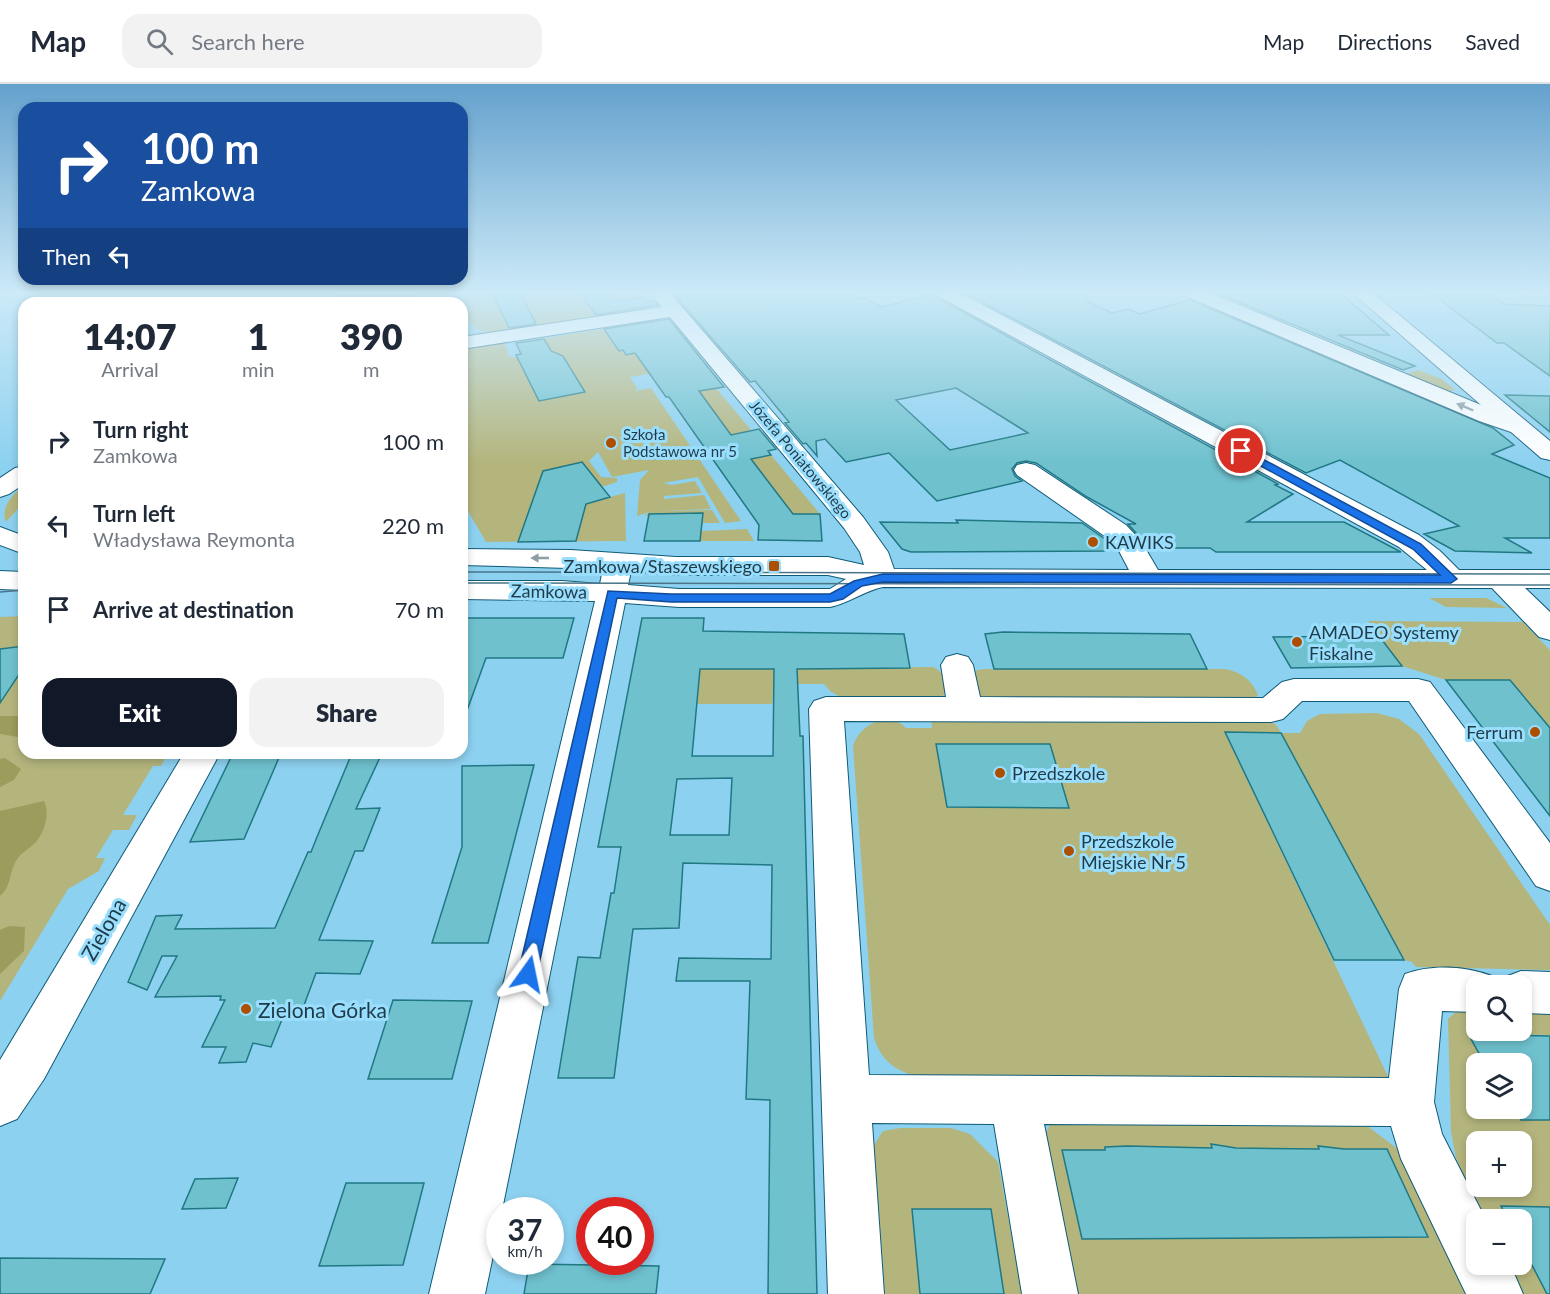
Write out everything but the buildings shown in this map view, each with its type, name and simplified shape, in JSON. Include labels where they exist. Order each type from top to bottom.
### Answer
[{"type":"street","name":"Józefa Poniatowskiego","points":[[707,349],[860,530],[874,552],[883,578]]},
{"type":"street","points":[[1051,349],[1409,541],[1430,557],[1451,579]]},
{"type":"street","points":[[1329,349],[1487,416],[1520,427]]},
{"type":"street","points":[[1429,349],[1550,453]]},
{"type":"street","points":[[1026,470],[1116,531],[1131,547],[1149,579]]},
{"type":"street","points":[[1,490],[18,477]]},
{"type":"street","points":[[0,535],[18,543]]},
{"type":"street","points":[[0,555],[18,556]]},
{"type":"street","name":"Zamkowa","points":[[468,557],[572,558],[616,578],[671,598],[830,598],[839,596],[858,584],[883,578],[1550,579]]},
{"type":"street","points":[[457,1294],[616,578],[468,578]]},
{"type":"street","name":"Zamkowa","points":[[468,590],[554,590],[616,578]]},
{"type":"street","points":[[1500,579],[1550,630]]},
{"type":"street","points":[[0,580],[18,581]]},
{"type":"street","points":[[957,665],[965,708]]},
{"type":"street","points":[[856,1294],[826,709],[1271,710],[1294,690],[1418,690],[1550,874]]},
{"type":"street","name":"Zielona","points":[[0,1102],[27,1062],[199,759]]},
{"type":"street","points":[[1466,991],[1421,989],[1410,1102],[1419,1142],[1466,1236]]},
{"type":"street","points":[[1532,992],[1550,993]]},
{"type":"street","points":[[846,1099],[1410,1102]]},
{"type":"street","points":[[1015,1101],[1050,1294]]},
{"type":"street","points":[[1485,1275],[1494,1294]]},
{"type":"green space","points":[[468,349],[507,349],[509,354],[507,356],[518,358],[521,352],[520,349],[669,349],[674,369],[630,377],[637,388],[635,391],[651,388],[741,521],[725,523],[698,477],[663,483],[672,485],[695,481],[702,493],[664,496],[664,499],[704,495],[711,509],[659,511],[712,510],[720,523],[702,523],[703,513],[645,516],[649,512],[637,516],[640,480],[649,470],[612,477],[598,452],[589,461],[601,477],[617,478],[617,482],[598,488],[606,498],[625,493],[626,541],[486,542],[468,511]]},
{"type":"green space","points":[[1418,370],[1442,379],[1455,390],[1449,391],[1407,374]]},
{"type":"green space","points":[[716,388],[751,430],[731,435],[699,391]]},
{"type":"green space","points":[[771,455],[820,514],[793,514],[751,459]]},
{"type":"green space","points":[[18,491],[18,509],[6,522],[6,506]]},
{"type":"green space","points":[[747,529],[754,541],[700,541],[701,531]]},
{"type":"green space","points":[[1429,598],[1486,598],[1507,608],[1446,607]]},
{"type":"green space","points":[[18,616],[18,759],[165,759],[161,766],[153,766],[123,815],[137,815],[129,830],[113,830],[96,858],[105,858],[99,871],[68,889],[0,1001],[0,617]]},
{"type":"green space","points":[[1368,621],[1523,622],[1550,650],[1550,728],[1510,680],[1446,680],[1402,666]]},
{"type":"green space","points":[[933,667],[941,672],[945,679],[943,697],[842,698],[830,691],[824,684],[774,684],[772,704],[697,704],[700,669]]},
{"type":"green space","points":[[983,669],[1225,669],[1245,678],[1253,685],[1258,695],[1253,699],[981,700],[972,693],[974,671]]},
{"type":"green space","points":[[1377,713],[1399,719],[1419,734],[1550,925],[1550,970],[1416,967],[1412,962],[1404,960],[1281,733],[1300,733],[1307,721],[1320,714]]},
{"type":"green space","points":[[931,718],[1270,721],[1281,733],[1225,733],[1393,1087],[930,1081],[903,1072],[883,1056],[874,1038],[853,746],[856,738],[868,726],[875,722],[891,720],[899,722],[906,728],[932,728]]},
{"type":"green space","points":[[1532,1007],[1550,1008],[1550,1035],[1532,1035]]},
{"type":"green space","points":[[1466,1008],[1466,1041],[1473,1041],[1480,1053],[1466,1053],[1466,1119],[1550,1120],[1550,1294],[1521,1294],[1511,1275],[1532,1275],[1532,1209],[1479,1209],[1473,1197],[1532,1197],[1532,1131],[1466,1131],[1466,1181],[1456,1158],[1451,1132],[1448,1019],[1458,1010]]},
{"type":"green space","points":[[1069,1119],[1366,1125],[1403,1153],[1469,1294],[1067,1294],[1039,1145],[1050,1125]]},
{"type":"green space","points":[[900,1128],[951,1128],[970,1134],[998,1162],[1022,1294],[885,1294],[874,1145],[883,1131]]},
{"type":"shaded area","points":[[0,716],[18,716],[18,737],[0,734]]},
{"type":"shaded area","points":[[5,758],[21,769],[14,780],[0,787],[0,759]]},
{"type":"shaded area","points":[[44,801],[46,822],[42,833],[36,842],[18,858],[7,887],[0,896],[0,811]]},
{"type":"shaded area","points":[[9,926],[25,927],[24,951],[0,974],[0,930]]},
{"type":"tram line","points":[[468,572],[1550,574]]},
{"type":"tram line","points":[[468,583],[1550,585]]},
{"type":"tram line","points":[[0,592],[18,590]]},
{"type":"place","name":"Szkoła Podstawowa nr 5","points":[[611,443]]},
{"type":"place","name":"KAWIKS","points":[[1093,542]]},
{"type":"place","name":"Zamkowa/Staszewskiego","points":[[774,566]]},
{"type":"place","name":"AMADEO Systemy Fiskalne","points":[[1297,642]]},
{"type":"place","name":"Ferrum","points":[[1535,732]]},
{"type":"place","name":"Przedszkole","points":[[1000,773]]},
{"type":"place","name":"Przedszkole Miejskie Nr 5","points":[[1069,851]]},
{"type":"place","name":"Zielona Górka","points":[[246,1009]]},
{"type":"route","points":[[528,974],[612,594],[671,598],[830,598],[839,596],[858,584],[883,578],[1451,579],[1430,557],[1409,541],[1241,451]]}]
